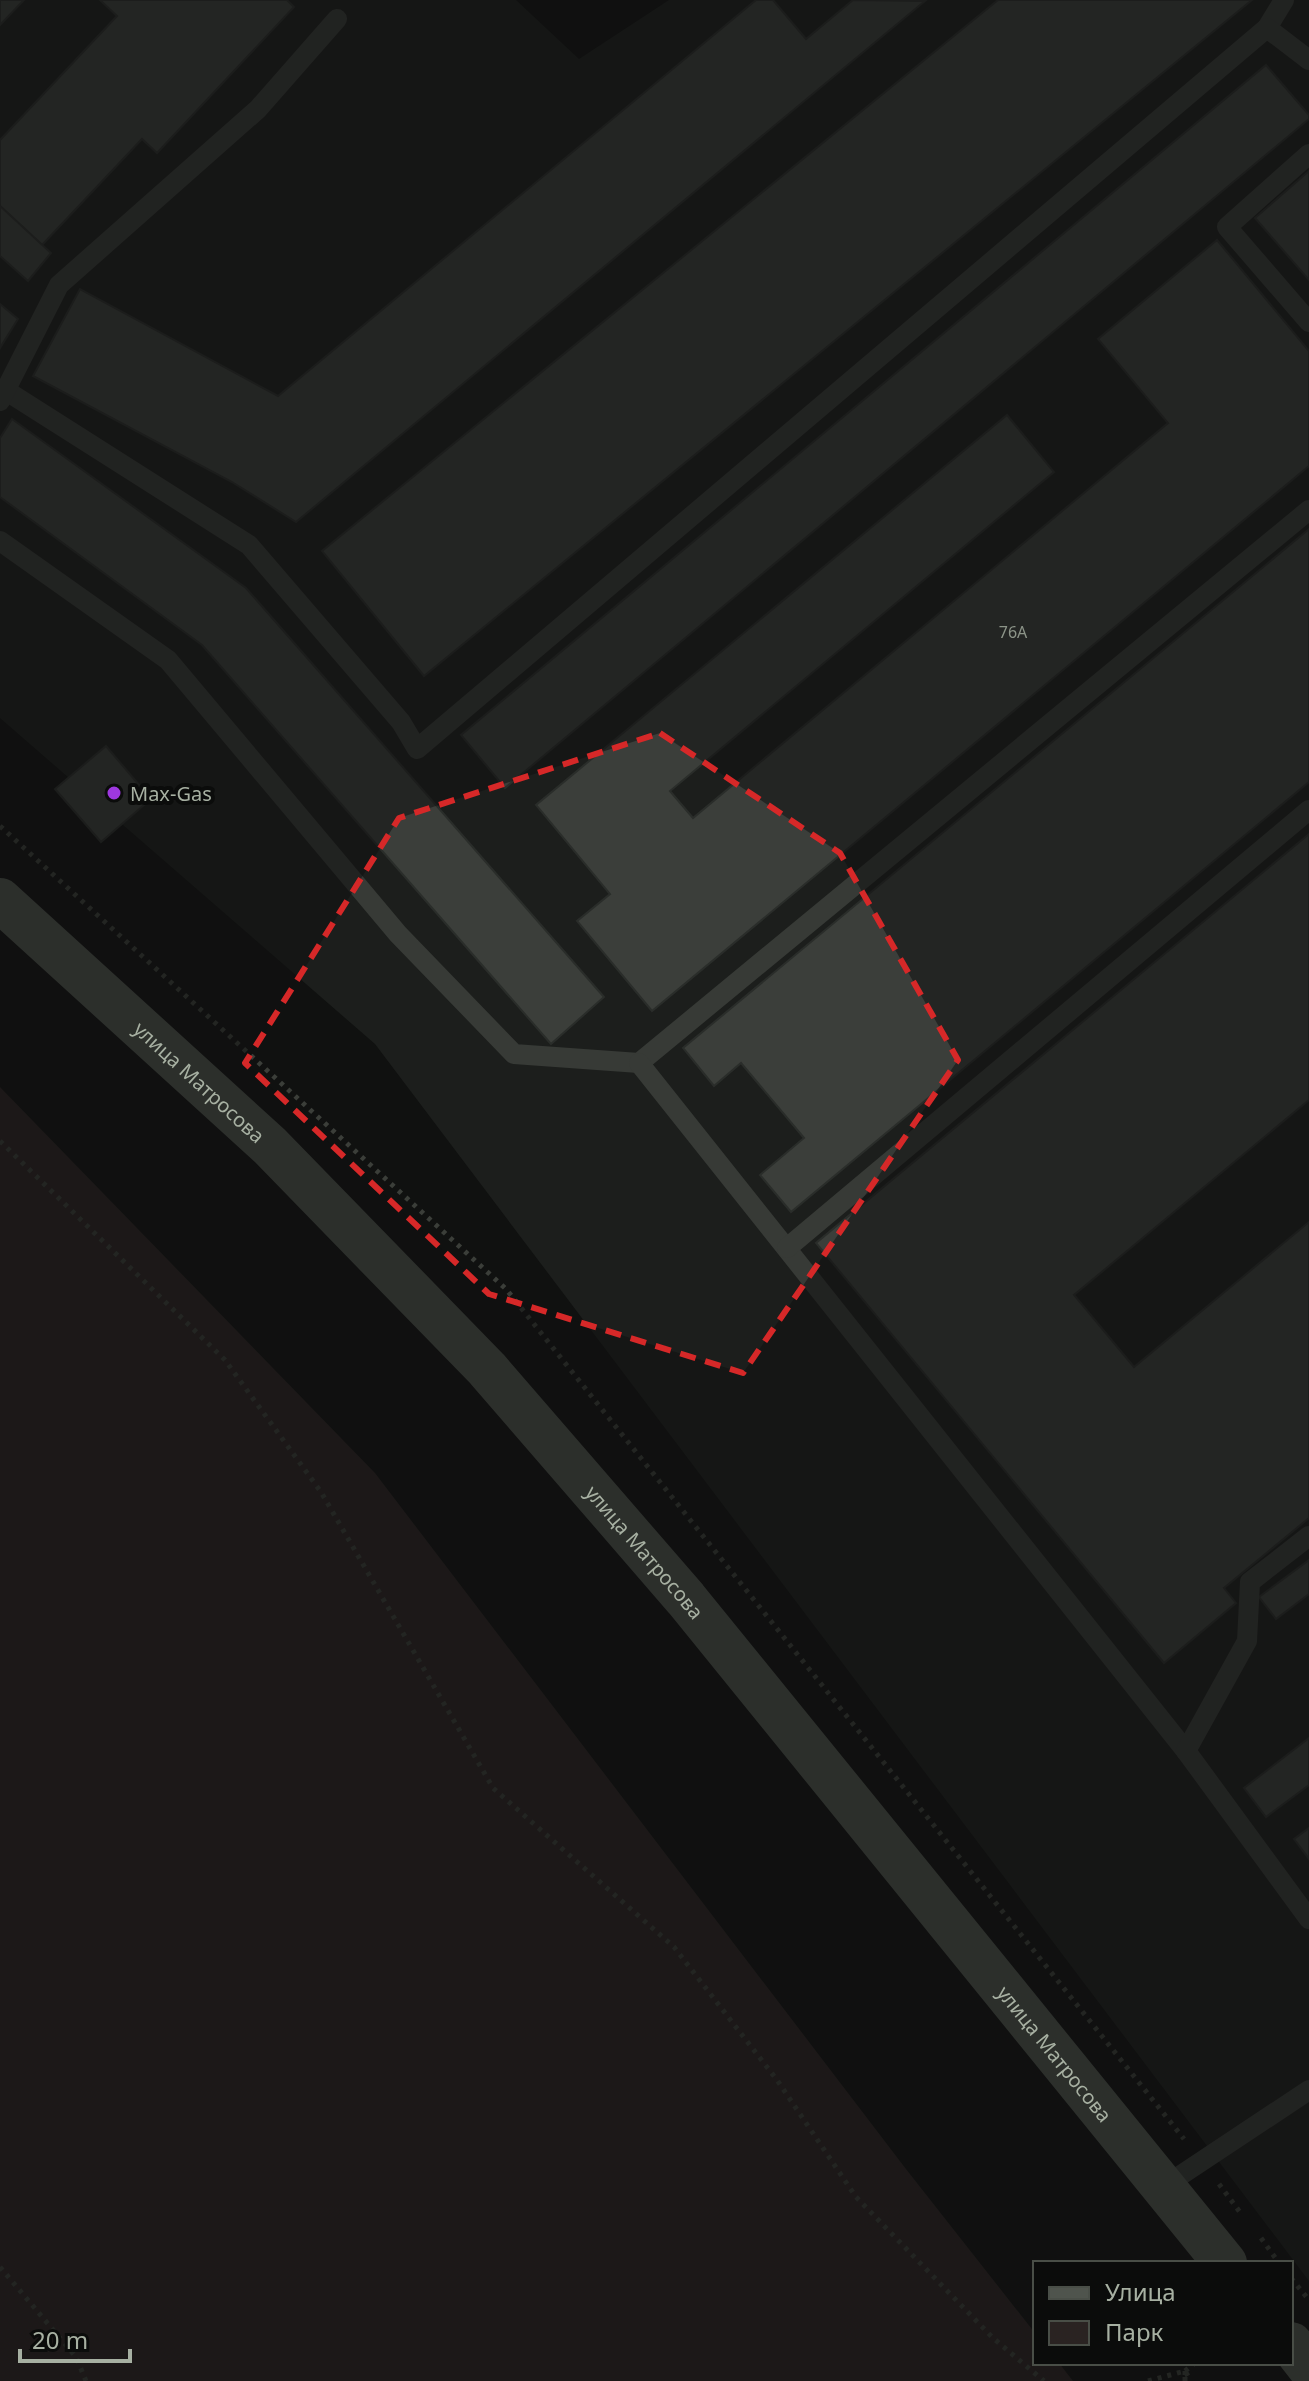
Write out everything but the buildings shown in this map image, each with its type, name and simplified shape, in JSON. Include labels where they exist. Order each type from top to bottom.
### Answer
[{"type":"main road","name":"улица Матросова","points":[[0,900],[270,1146],[487,1369],[686,1599],[1223,2261]]},
{"type":"main road","points":[[1293,2347],[1309,2367]]},
{"type":"lane","points":[[337,19],[258,109],[59,285],[3,396],[249,545],[401,722],[417,749],[1267,28],[1284,0]]},
{"type":"lane","points":[[1267,28],[1309,60]]},
{"type":"lane","points":[[1309,154],[1227,227],[1309,322]]},
{"type":"lane","points":[[0,541],[168,660],[398,934],[514,1054],[639,1063],[1309,510]]},
{"type":"lane","points":[[787,1248],[1309,810]]},
{"type":"lane","points":[[639,1063],[1186,1751],[1309,1919]]},
{"type":"lane","points":[[1186,1751],[1247,1641],[1250,1582],[1309,1536]]},
{"type":"lane","points":[[1163,2187],[1309,2090]]},
{"type":"path","points":[[0,1141],[225,1360],[321,1492],[493,1788],[674,1947],[777,2080],[856,2197],[993,2338],[1044,2381]]},
{"type":"path","points":[[0,2267],[76,2357],[86,2381]]},
{"type":"path","points":[[1293,2282],[1309,2300]]},
{"type":"path","points":[[1148,2381],[1185,2371],[1192,2365]]},
{"type":"path","points":[[1185,2371],[1185,2381]]},
{"type":"path","points":[[1185,2371],[1191,2381]]},
{"type":"highlighted area","points":[[660,733],[840,853],[958,1060],[743,1373],[489,1294],[245,1063],[399,818]]},
{"type":"shaded area","points":[[0,0],[516,0],[579,59],[669,0],[1309,0],[1309,2281],[375,1044],[0,718]]},
{"type":"green space","points":[[0,1087],[375,1473],[906,2169],[1033,2330],[1033,2365],[1061,2365],[1073,2381],[0,2381]]},
{"type":"place","name":"Max-Gas","points":[[114,793]]}]
